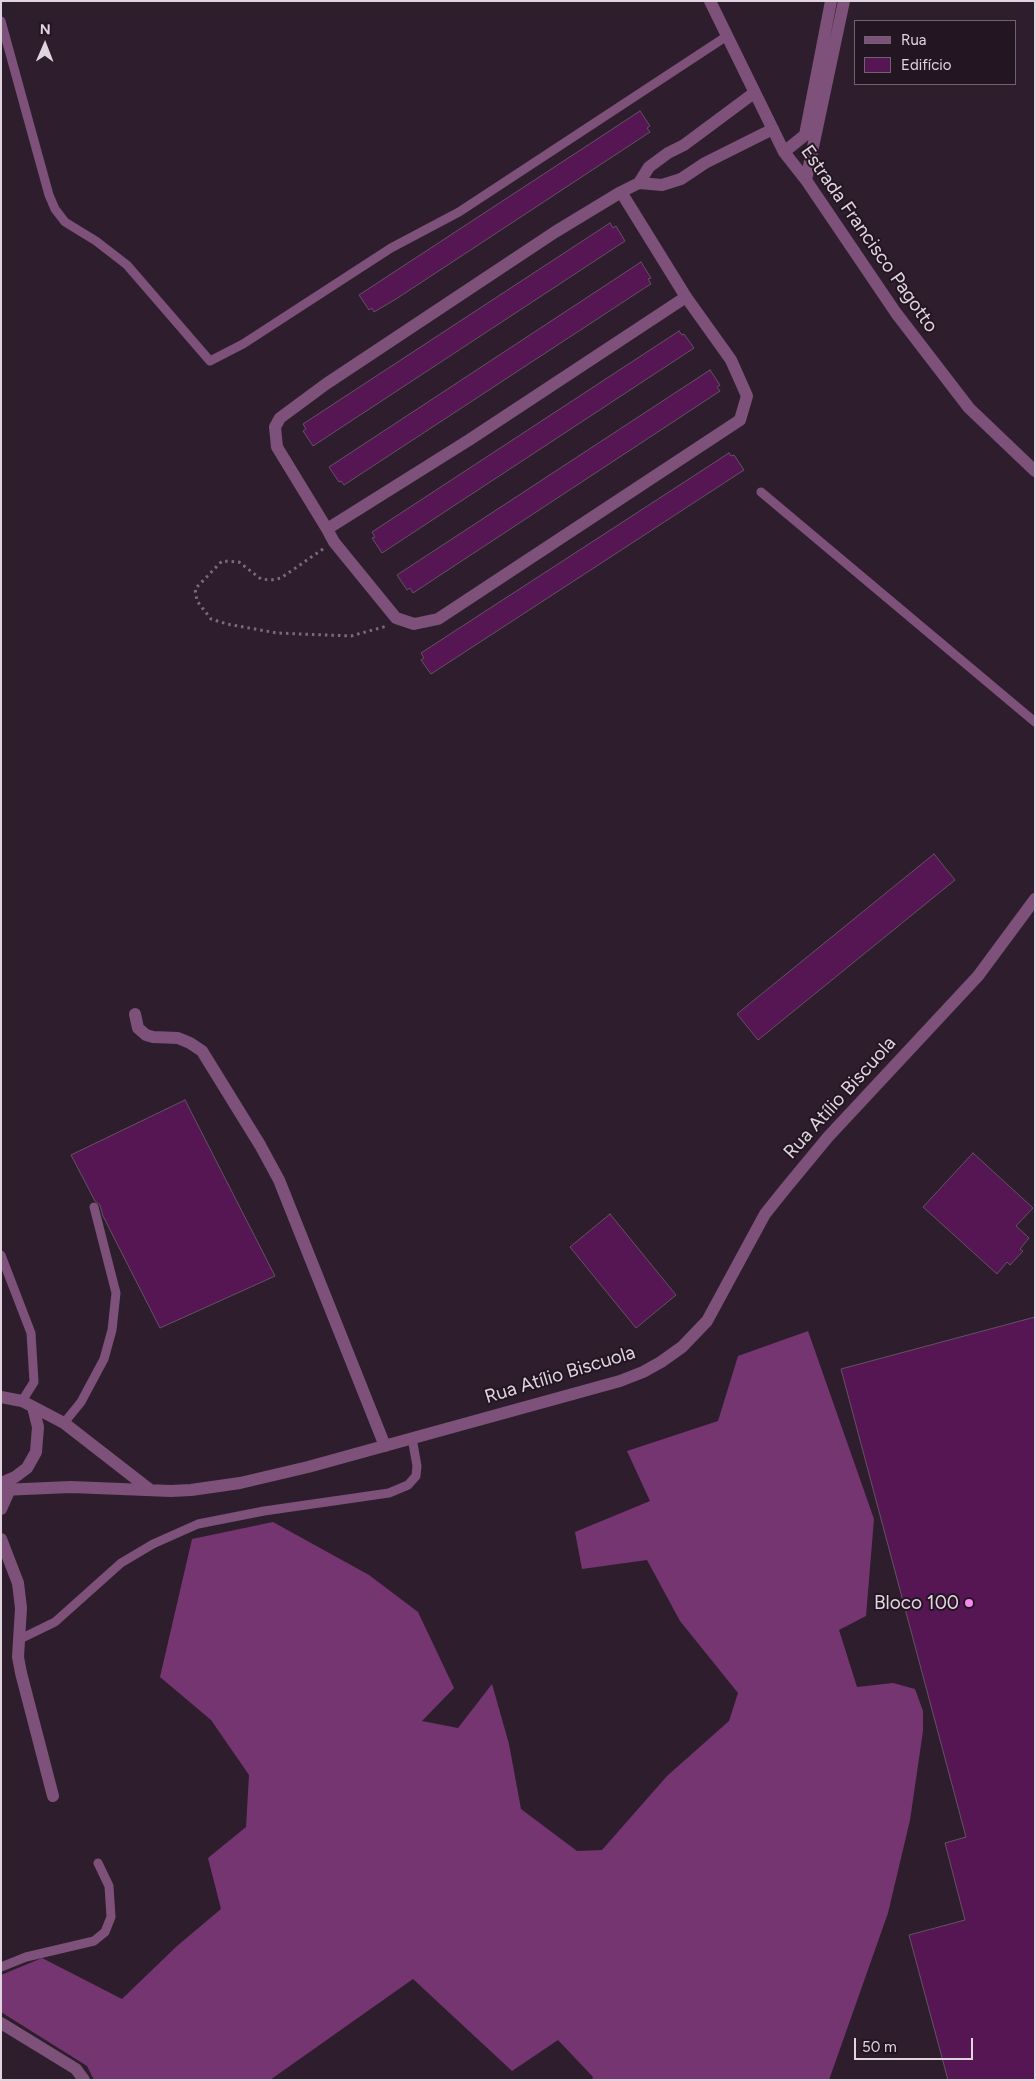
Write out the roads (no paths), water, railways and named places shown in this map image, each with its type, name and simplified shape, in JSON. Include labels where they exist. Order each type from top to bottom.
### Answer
[{"type":"street","name":"Estrada Francisco Pagotto","points":[[710,1],[784,152],[806,180],[896,313],[969,408],[1035,471]]},
{"type":"street","points":[[784,152],[805,135],[831,1]]},
{"type":"street","points":[[806,180],[844,1]]},
{"type":"street","points":[[639,183],[649,167],[668,153],[684,145],[754,93]]},
{"type":"street","points":[[621,192],[686,297],[731,360],[747,396],[740,420],[438,619],[414,624],[396,618],[334,542],[278,447],[275,427],[280,418],[334,379],[555,232],[621,192],[639,183],[662,184],[680,178],[705,163],[773,129]]},
{"type":"street","points":[[327,529],[469,440],[686,297]]},
{"type":"street","name":"Rua Atílio Biscuola","points":[[4,1488],[71,1487],[191,1490],[240,1483],[386,1446],[643,1372],[682,1347],[706,1321],[765,1214],[828,1137],[978,976],[1035,899]]},
{"type":"street","points":[[135,1014],[138,1028],[146,1035],[178,1038],[202,1051],[260,1145],[283,1188],[386,1446]]},
{"type":"street","points":[[1,1397],[28,1404],[64,1423],[149,1490]]},
{"type":"street","points":[[1,1509],[4,1488],[27,1468],[36,1452],[38,1427],[28,1404]]},
{"type":"street","points":[[1,1539],[18,1582],[21,1608],[18,1640],[21,1673],[53,1796]]},
{"type":"street","points":[[1,2023],[76,2069],[84,2080]]},
{"type":"lane","points":[[1,21],[48,194],[55,209],[65,222],[96,241],[127,265],[210,360],[243,344],[391,248],[459,212],[727,36]]},
{"type":"lane","points":[[761,492],[1035,722]]},
{"type":"lane","points":[[64,1423],[81,1402],[104,1359],[112,1330],[116,1293],[94,1207]]},
{"type":"lane","points":[[1,1255],[31,1334],[34,1382],[28,1404]]},
{"type":"lane","points":[[18,1640],[55,1622],[121,1563],[153,1544],[198,1524],[264,1511],[389,1493],[408,1485],[416,1476],[417,1466],[412,1438]]},
{"type":"lane","points":[[1,1966],[26,1957],[94,1941],[106,1932],[111,1917],[109,1886],[98,1863]]},
{"type":"place","name":"Bloco 100","points":[[969,1603]]}]
